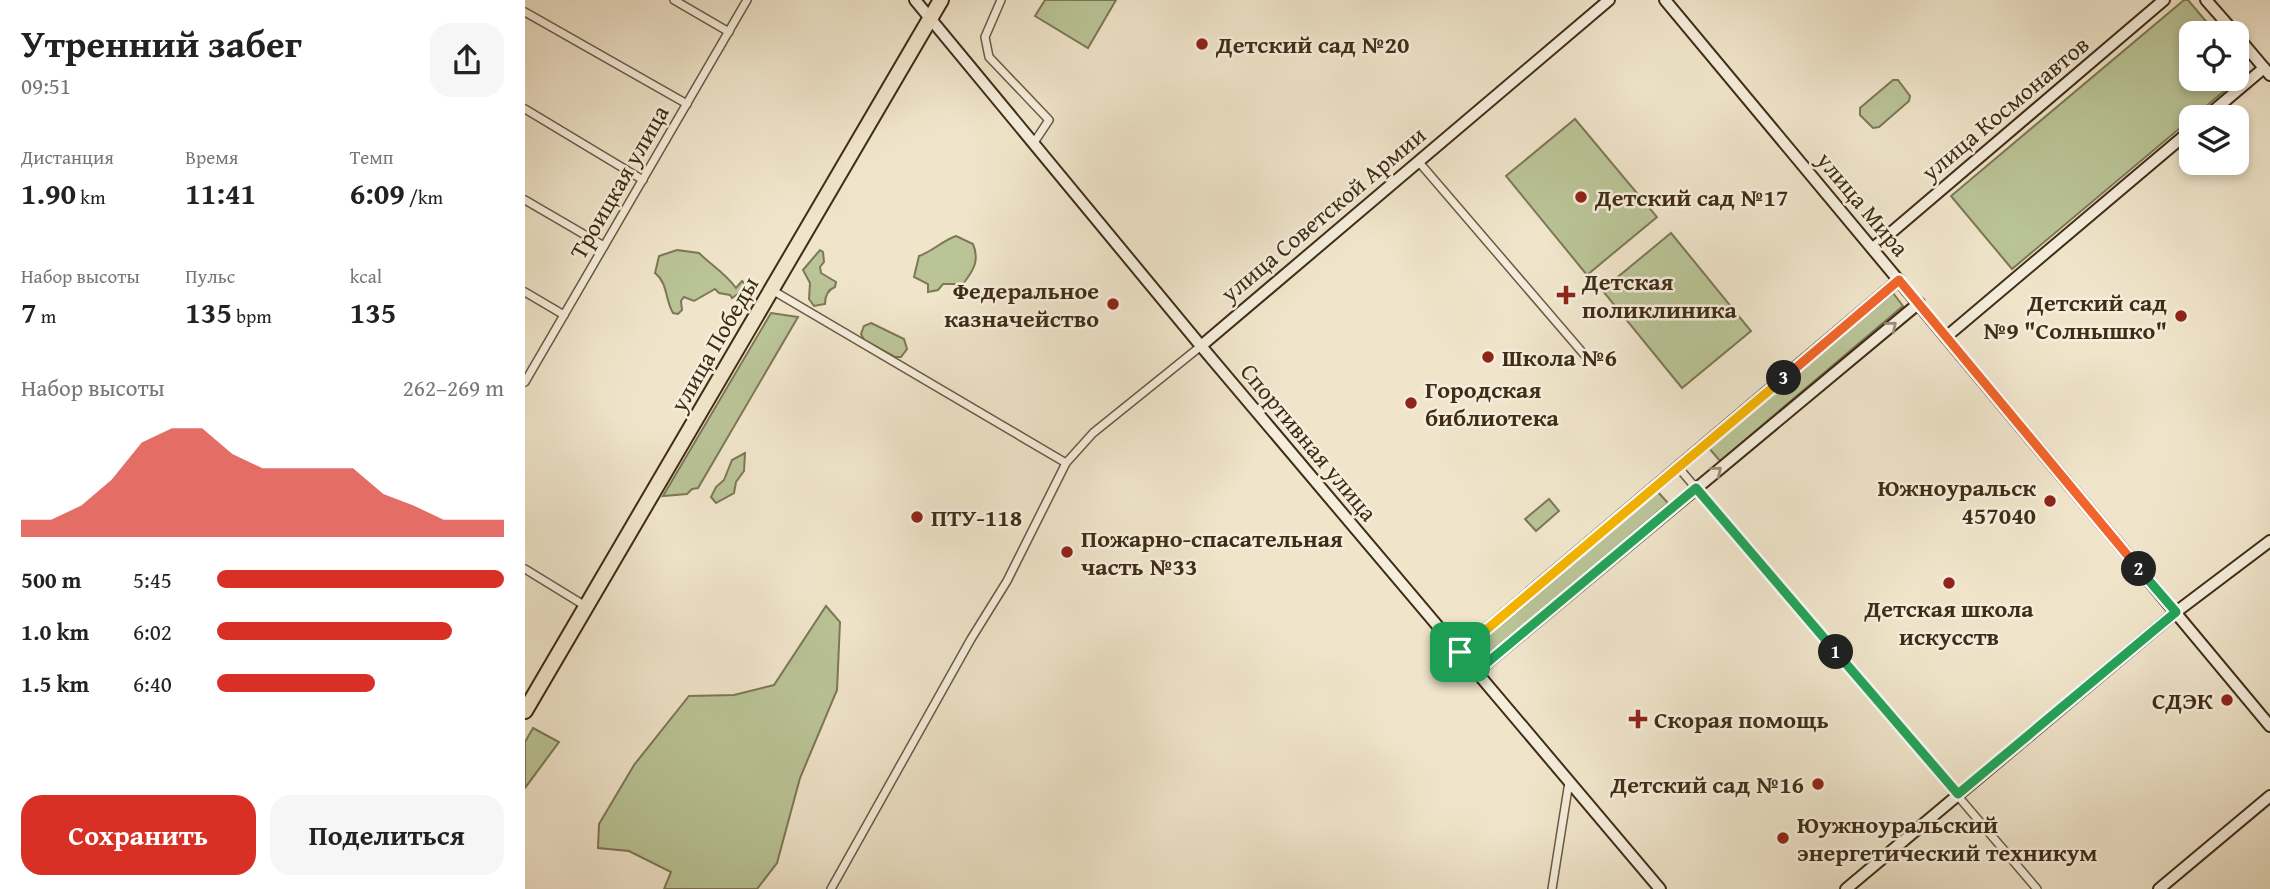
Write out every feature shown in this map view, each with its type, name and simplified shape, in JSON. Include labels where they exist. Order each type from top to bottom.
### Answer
[{"type":"highway","name":"улица Победы","points":[[525,710],[941,0]]},
{"type":"street","points":[[674,0],[729,32]]},
{"type":"street","name":"Троицкая улица","points":[[525,383],[747,0]]},
{"type":"street","name":"Спортивная улица","points":[[915,0],[1201,346],[1660,889]]},
{"type":"street","points":[[1001,0],[985,37],[989,57],[1049,120],[1033,144]]},
{"type":"street","name":"улица Советской Армии","points":[[831,889],[971,639],[1007,581],[1066,463],[1093,433],[1201,346],[1609,0]]},
{"type":"street","name":"улица Мира","points":[[1665,0],[2270,726]]},
{"type":"street","name":"улица Космонавтов","points":[[1873,248],[2164,0]]},
{"type":"street","points":[[2206,0],[2225,21]]},
{"type":"street","points":[[525,12],[687,104]]},
{"type":"street","points":[[2221,105],[2268,68],[2249,48]]},
{"type":"street","points":[[525,109],[643,180]]},
{"type":"street","points":[[1946,337],[2179,140]]},
{"type":"street","points":[[1417,162],[1588,359]]},
{"type":"street","points":[[525,200],[604,246]]},
{"type":"street","points":[[1460,652],[1899,280]]},
{"type":"street","points":[[772,290],[1066,463]]},
{"type":"street","points":[[525,292],[564,315]]},
{"type":"street","points":[[1476,672],[1919,303]]},
{"type":"street","points":[[1678,467],[2038,889]]},
{"type":"street","points":[[1846,889],[2176,612],[2270,541]]},
{"type":"street","points":[[525,569],[587,607]]},
{"type":"street","points":[[1552,889],[1569,782]]},
{"type":"street","points":[[2159,889],[2270,796]]},
{"type":"green space","points":[[1045,0],[1116,0],[1088,48],[1035,16]]},
{"type":"green space","points":[[2184,0],[2188,0],[2206,21],[2179,21],[2179,91],[2224,91],[2207,105],[2179,105],[2179,129],[2012,269],[1951,196]]},
{"type":"green space","points":[[1893,80],[1898,80],[1910,96],[1909,101],[1879,127],[1873,128],[1860,115],[1860,108]]},
{"type":"green space","name":"Детский сад №17","points":[[1575,119],[1657,217],[1587,275],[1506,176]]},
{"type":"green space","points":[[1671,233],[1751,331],[1682,388],[1602,290]]},
{"type":"green space","points":[[956,236],[973,244],[976,261],[972,270],[963,284],[943,284],[938,290],[928,292],[928,284],[914,277],[919,256]]},
{"type":"green space","points":[[677,250],[699,253],[736,288],[742,281],[746,285],[745,289],[732,298],[715,289],[694,301],[684,297],[681,301],[682,310],[678,314],[673,313],[662,282],[655,273],[659,256]]},
{"type":"green space","points":[[820,250],[823,252],[824,262],[820,267],[821,273],[836,282],[825,298],[825,304],[814,306],[809,299],[810,283],[803,270]]},
{"type":"green space","points":[[1893,293],[1903,306],[1720,461],[1709,448]]},
{"type":"green space","points":[[771,313],[798,317],[698,488],[687,494],[663,496]]},
{"type":"green space","points":[[871,323],[904,339],[907,349],[901,357],[895,357],[864,340],[861,334],[864,326]]},
{"type":"green space","points":[[745,453],[744,471],[736,482],[734,493],[716,503],[711,497],[716,487],[724,480],[732,460]]},
{"type":"green space","points":[[1657,491],[1668,503],[1484,658],[1473,646]]},
{"type":"green space","points":[[1549,499],[1559,511],[1536,531],[1525,519]]},
{"type":"green space","points":[[826,606],[840,622],[837,690],[800,778],[777,863],[757,889],[664,889],[671,872],[629,851],[598,848],[599,824],[634,765],[689,696],[734,695],[774,685]]},
{"type":"green space","points":[[533,728],[559,742],[525,788],[525,742]]},
{"type":"place","name":"Детский сад №20","points":[[1202,44]]},
{"type":"place","name":"Детский сад №17","points":[[1581,197]]},
{"type":"place","name":"Детская поликлиника","points":[[1566,295]]},
{"type":"place","name":"Федеральное казначейство","points":[[1113,304]]},
{"type":"place","name":"Детский сад №9 \"Солнышко\"","points":[[2181,316]]},
{"type":"place","name":"Школа №6","points":[[1488,357]]},
{"type":"place","name":"Городская библиотека","points":[[1411,403]]},
{"type":"place","name":"Южноуральск 457040","points":[[2050,501]]},
{"type":"place","name":"ПТУ-118","points":[[917,517]]},
{"type":"place","name":"Пожарно-спасательная часть №33","points":[[1067,552]]},
{"type":"place","name":"Детская школа искусств","points":[[1949,583]]},
{"type":"place","name":"СДЭК","points":[[2227,700]]},
{"type":"place","name":"Скорая помощь","points":[[1638,719]]},
{"type":"place","name":"Детский сад №16","points":[[1818,784]]},
{"type":"place","name":"Юужноуральский энергетический техникум","points":[[1783,838]]},
{"type":"route","points":[[1899,280],[2176,612],[1958,794],[1696,488],[1476,672],[1460,652],[1899,280]]}]
